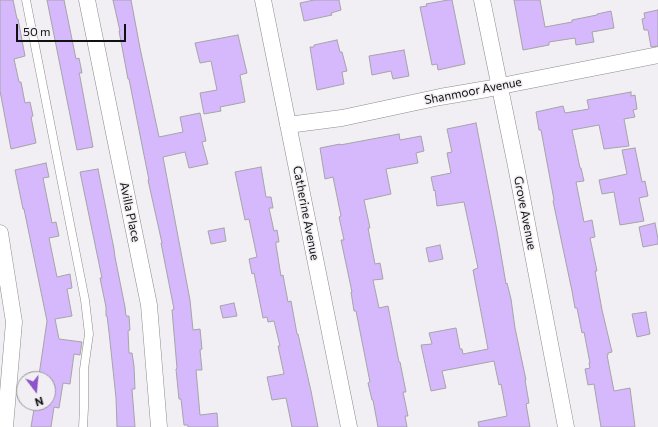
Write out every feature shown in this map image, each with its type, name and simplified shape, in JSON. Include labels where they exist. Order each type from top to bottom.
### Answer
[{"type":"street","name":"Avilla Place","points":[[87,0],[149,305],[159,427]]},
{"type":"street","name":"Catherine Avenue","points":[[263,0],[349,427]]},
{"type":"street","name":"Grove Avenue","points":[[482,0],[566,427]]},
{"type":"street","name":"Shanmoor Avenue","points":[[288,125],[342,118],[440,97],[487,90],[500,86],[658,55]]},
{"type":"street","points":[[0,233],[14,322],[5,427]]},
{"type":"lane","points":[[26,0],[85,300],[89,334],[84,369],[83,427]]},
{"type":"building","points":[[0,0],[13,0],[18,19],[25,56],[14,59],[19,82],[21,82],[25,103],[30,102],[36,143],[11,149],[0,91]]},
{"type":"building","points":[[47,0],[64,0],[76,59],[79,58],[82,73],[79,73],[93,147],[77,150]]},
{"type":"building","points":[[113,0],[131,0],[159,137],[183,132],[180,117],[200,113],[206,141],[202,142],[208,164],[189,168],[185,152],[163,157],[190,300],[193,330],[200,329],[202,370],[196,370],[200,415],[217,413],[218,427],[188,427],[188,425],[184,425],[181,399],[179,399],[176,369],[172,310],[174,309]]},
{"type":"building","points":[[314,0],[339,0],[341,10],[331,13],[332,15],[304,21],[300,3]]},
{"type":"building","points":[[452,0],[465,64],[438,70],[437,64],[432,65],[420,7],[427,6],[426,4]]},
{"type":"building","points":[[514,0],[540,0],[545,27],[572,22],[572,20],[611,11],[614,28],[592,32],[594,42],[576,45],[575,38],[549,42],[549,45],[523,50]]},
{"type":"building","points":[[658,10],[658,46],[651,47],[648,30],[644,30],[642,19],[645,18],[644,13]]},
{"type":"building","points":[[238,35],[247,73],[240,75],[245,102],[220,107],[221,111],[204,114],[200,93],[217,90],[211,61],[200,63],[195,43]]},
{"type":"building","points":[[337,40],[347,71],[342,72],[344,84],[317,90],[310,47]]},
{"type":"building","points":[[404,50],[409,76],[393,79],[391,71],[372,75],[369,56]]},
{"type":"building","points":[[631,92],[631,96],[635,95],[637,109],[633,110],[635,117],[624,119],[629,146],[604,149],[599,125],[572,130],[584,181],[576,182],[584,222],[592,220],[595,237],[590,238],[597,271],[595,271],[602,310],[612,352],[608,353],[607,355],[614,391],[630,388],[635,427],[601,427],[594,384],[588,385],[585,369],[590,368],[590,363],[584,332],[582,333],[577,308],[575,308],[553,201],[541,130],[539,130],[536,112],[563,106],[565,113],[589,109],[587,100]]},
{"type":"building","points":[[476,123],[506,284],[507,283],[511,299],[515,328],[526,380],[529,403],[526,404],[530,427],[479,427],[478,422],[507,416],[501,384],[499,385],[494,361],[442,371],[446,388],[431,391],[421,345],[432,344],[429,333],[456,328],[460,349],[462,349],[463,354],[488,349],[473,270],[478,268],[464,202],[437,206],[435,190],[434,191],[431,177],[451,173],[447,153],[452,152],[447,129]]},
{"type":"building","points":[[399,134],[400,140],[421,136],[424,151],[416,153],[418,163],[386,169],[391,194],[364,200],[375,264],[380,263],[383,279],[373,280],[379,308],[388,306],[406,392],[403,392],[408,416],[405,416],[407,427],[378,427],[368,383],[370,382],[356,311],[354,311],[352,292],[341,240],[344,240],[339,217],[341,216],[333,177],[325,179],[320,148]]},
{"type":"building","points":[[635,148],[642,182],[645,181],[648,196],[639,198],[644,221],[620,225],[614,192],[602,194],[599,180],[627,174],[622,150]]},
{"type":"building","points":[[46,163],[49,177],[43,178],[52,223],[56,222],[59,236],[49,238],[57,277],[70,274],[72,288],[67,289],[72,316],[55,319],[59,339],[82,342],[80,355],[74,354],[70,384],[63,383],[59,408],[56,407],[56,371],[40,371],[47,321],[15,170]]},
{"type":"building","points":[[261,167],[266,197],[271,197],[273,208],[269,208],[274,231],[277,230],[279,242],[276,242],[276,245],[281,276],[283,275],[288,302],[291,301],[318,427],[292,427],[286,398],[272,400],[267,377],[284,374],[278,346],[280,346],[274,321],[268,322],[267,317],[263,318],[254,273],[252,274],[249,259],[257,257],[249,219],[245,220],[235,172]]},
{"type":"building","points":[[98,169],[126,316],[129,316],[129,353],[132,353],[134,366],[135,389],[132,389],[135,427],[117,427],[116,398],[109,332],[100,278],[102,278],[80,172]]},
{"type":"building","points":[[655,223],[658,244],[643,247],[639,227]]},
{"type":"building","points":[[224,228],[226,241],[211,244],[208,231]]},
{"type":"building","points":[[440,245],[443,259],[429,262],[426,248]]},
{"type":"building","points":[[234,303],[237,316],[223,318],[220,306]]},
{"type":"building","points":[[646,312],[650,334],[637,337],[632,314]]},
{"type":"building","points":[[34,411],[53,411],[51,427],[31,427]]}]
